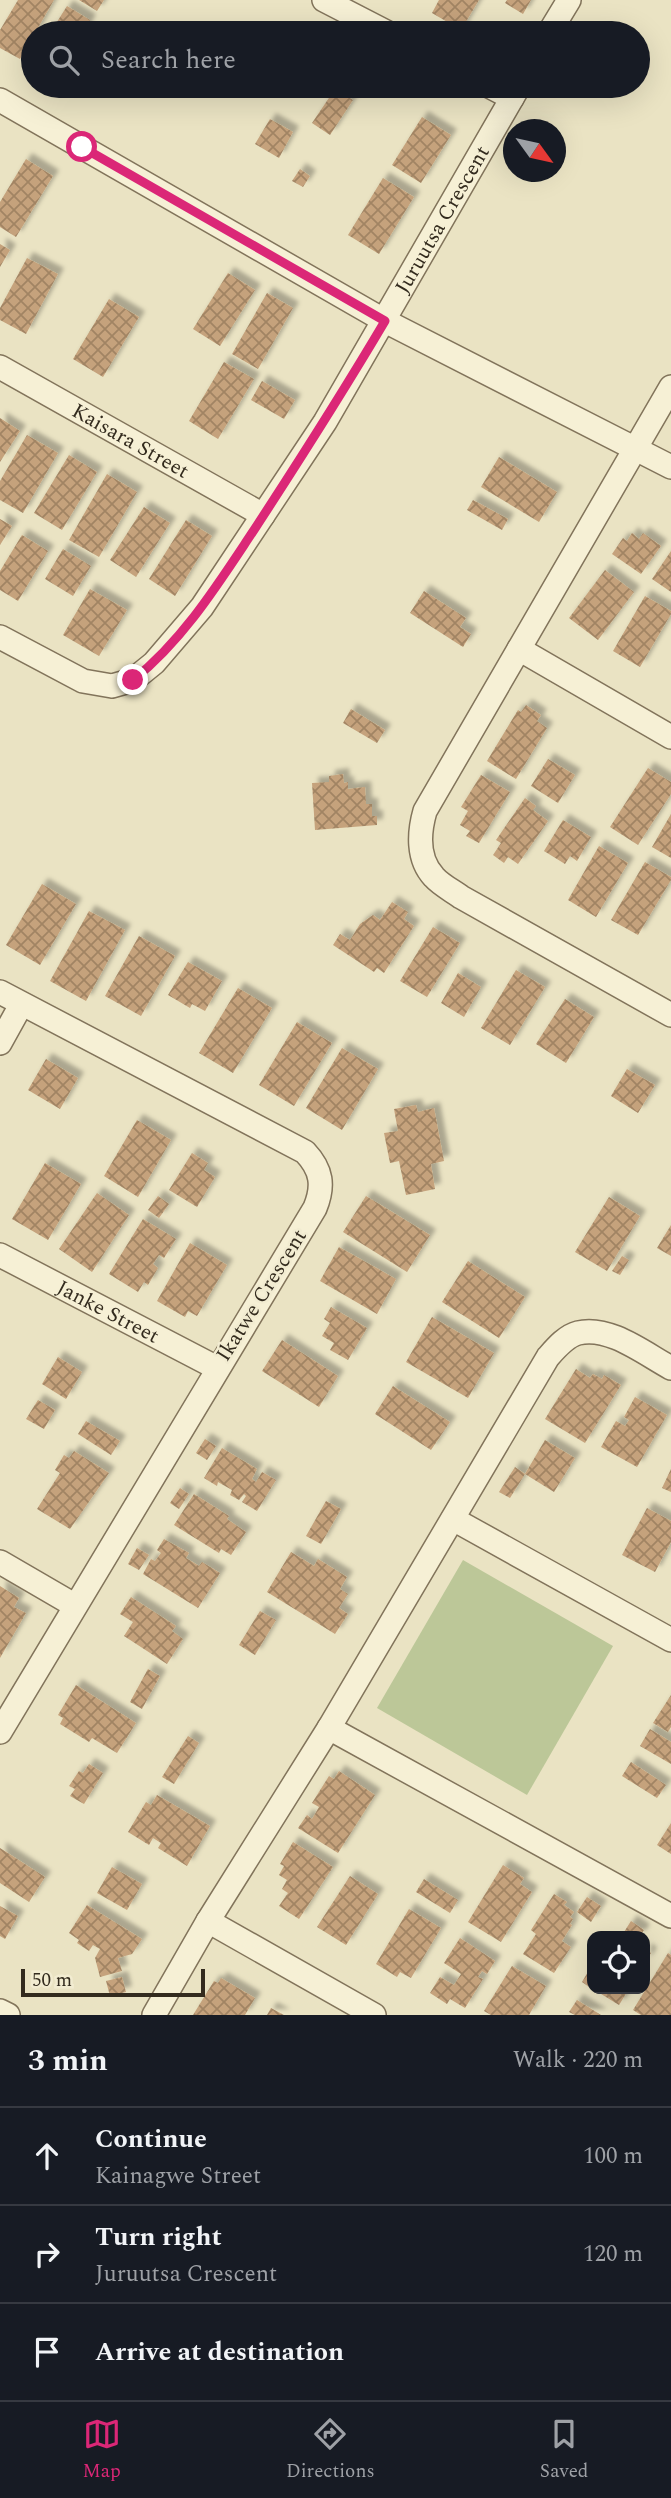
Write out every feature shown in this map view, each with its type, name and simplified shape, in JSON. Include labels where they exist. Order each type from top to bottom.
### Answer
[{"type":"street","points":[[324,0],[365,21]]},
{"type":"street","points":[[556,21],[569,0]]},
{"type":"street","name":"Juruutsa Crescent","points":[[0,637],[83,681],[112,686],[133,680],[154,663],[202,607],[325,422],[512,98]]},
{"type":"street","points":[[0,100],[385,321],[671,467]]},
{"type":"street","name":"Kaisara Street","points":[[0,367],[264,515]]},
{"type":"street","points":[[671,387],[425,811],[420,841],[425,861],[433,876],[461,897],[671,1015]]},
{"type":"street","points":[[519,649],[671,737]]},
{"type":"street","name":"Ikatwe Crescent","points":[[0,992],[305,1152],[316,1163],[321,1177],[321,1194],[315,1208],[0,1732]]},
{"type":"street","points":[[0,1043],[21,1004]]},
{"type":"street","name":"Janke Street","points":[[0,1255],[217,1367]]},
{"type":"street","points":[[154,2015],[208,1922],[329,1728],[548,1357],[561,1343],[576,1333],[593,1331],[612,1336],[671,1368]]},
{"type":"street","points":[[453,1519],[671,1640]]},
{"type":"street","points":[[0,1562],[74,1605]]},
{"type":"street","points":[[329,1728],[671,1916]]},
{"type":"street","points":[[208,1922],[374,2015]]},
{"type":"street","points":[[0,2011],[8,2015]]},
{"type":"green space","points":[[463,1560],[613,1646],[527,1795],[377,1708]]},
{"type":"building","points":[[18,0],[54,0],[42,21],[21,21],[20,59],[0,48],[0,30]]},
{"type":"building","points":[[79,0],[104,0],[97,11]]},
{"type":"building","points":[[439,0],[479,0],[466,21],[446,21],[432,13]]},
{"type":"building","points":[[507,0],[531,0],[523,14],[505,3]]},
{"type":"building","points":[[67,6],[90,20],[89,21],[58,21]]},
{"type":"building","points":[[329,98],[353,100],[330,135],[312,123]]},
{"type":"building","points":[[422,117],[451,135],[421,183],[392,165]]},
{"type":"building","points":[[270,119],[293,132],[279,158],[255,144]]},
{"type":"building","points":[[26,159],[53,176],[16,237],[0,227],[0,202]]},
{"type":"building","points":[[300,169],[310,176],[303,187],[292,181]]},
{"type":"building","points":[[383,178],[414,197],[379,254],[348,235]]},
{"type":"building","points":[[0,244],[10,250],[0,267]]},
{"type":"building","points":[[27,258],[58,274],[26,334],[0,320],[0,308]]},
{"type":"building","points":[[228,273],[255,290],[220,346],[193,329]]},
{"type":"building","points":[[267,293],[293,308],[258,369],[232,354]]},
{"type":"building","points":[[109,299],[139,317],[103,377],[73,359]]},
{"type":"building","points":[[224,362],[254,379],[218,439],[189,421]]},
{"type":"building","points":[[262,381],[295,400],[284,419],[251,400]]},
{"type":"building","points":[[0,418],[20,431],[0,462]]},
{"type":"building","points":[[27,435],[58,453],[23,513],[0,500],[0,481]]},
{"type":"building","points":[[69,455],[97,472],[62,530],[34,513]]},
{"type":"building","points":[[499,457],[557,492],[539,522],[481,487]]},
{"type":"building","points":[[107,474],[137,492],[99,557],[69,540]]},
{"type":"building","points":[[473,500],[508,519],[502,530],[467,510]]},
{"type":"building","points":[[144,507],[170,523],[136,577],[110,560]]},
{"type":"building","points":[[0,519],[12,526],[0,545]]},
{"type":"building","points":[[186,520],[212,536],[175,596],[149,579]]},
{"type":"building","points":[[632,533],[639,539],[643,533],[661,546],[641,574],[612,554],[623,538],[627,541]]},
{"type":"building","points":[[22,535],[48,551],[18,601],[0,590],[0,571]]},
{"type":"building","points":[[63,549],[91,566],[73,596],[45,579]]},
{"type":"building","points":[[671,551],[671,592],[652,579]]},
{"type":"building","points":[[605,570],[634,592],[598,640],[569,618]]},
{"type":"building","points":[[90,589],[127,610],[99,656],[63,635]]},
{"type":"building","points":[[424,591],[466,618],[460,627],[471,634],[463,647],[410,613]]},
{"type":"building","points":[[645,596],[671,611],[671,614],[640,667],[613,651]]},
{"type":"building","points":[[526,705],[541,715],[537,721],[547,728],[516,779],[487,761],[518,710],[521,712]]},
{"type":"building","points":[[351,709],[385,730],[377,743],[343,723]]},
{"type":"building","points":[[548,759],[575,775],[558,803],[531,786]]},
{"type":"building","points":[[648,768],[671,782],[671,794],[638,845],[610,827]]},
{"type":"building","points":[[343,774],[344,783],[348,782],[348,789],[365,787],[366,804],[372,804],[372,816],[377,816],[377,825],[315,830],[312,783],[329,782],[329,776]]},
{"type":"building","points":[[481,775],[510,792],[479,843],[466,836],[470,831],[460,825],[468,811],[461,807]]},
{"type":"building","points":[[525,798],[536,806],[533,810],[548,821],[518,864],[508,857],[504,863],[493,855],[501,843],[496,840]]},
{"type":"building","points":[[671,814],[671,858],[652,847]]},
{"type":"building","points":[[563,820],[591,837],[577,861],[570,856],[565,864],[544,851]]},
{"type":"building","points":[[599,846],[628,863],[596,917],[568,900]]},
{"type":"building","points":[[645,862],[671,877],[671,880],[638,935],[611,920]]},
{"type":"building","points":[[42,884],[76,904],[40,965],[6,945]]},
{"type":"building","points":[[392,902],[408,912],[404,919],[414,926],[384,973],[377,968],[374,972],[333,945],[340,934],[350,940],[360,924],[373,915],[380,920]]},
{"type":"building","points":[[89,911],[125,930],[86,1001],[50,981]]},
{"type":"building","points":[[433,927],[460,943],[427,997],[400,981]]},
{"type":"building","points":[[139,936],[175,956],[141,1016],[105,996]]},
{"type":"building","points":[[188,962],[222,981],[205,1011],[192,1004],[190,1008],[168,995]]},
{"type":"building","points":[[516,970],[545,987],[510,1045],[481,1028]]},
{"type":"building","points":[[458,973],[481,987],[464,1017],[441,1003]]},
{"type":"building","points":[[238,988],[272,1008],[233,1073],[199,1053]]},
{"type":"building","points":[[565,999],[594,1017],[566,1063],[536,1044]]},
{"type":"building","points":[[297,1022],[332,1043],[294,1106],[259,1085]]},
{"type":"building","points":[[342,1048],[378,1069],[342,1130],[306,1108]]},
{"type":"building","points":[[46,1059],[78,1078],[60,1109],[28,1090]]},
{"type":"building","points":[[627,1069],[655,1085],[638,1113],[611,1096]]},
{"type":"building","points":[[416,1105],[418,1112],[434,1108],[444,1161],[431,1164],[435,1189],[406,1195],[399,1161],[390,1163],[384,1133],[398,1131],[394,1109]]},
{"type":"building","points":[[137,1120],[171,1140],[138,1197],[104,1176]]},
{"type":"building","points":[[192,1153],[208,1163],[204,1170],[215,1177],[197,1207],[169,1190]]},
{"type":"building","points":[[45,1163],[81,1184],[48,1240],[12,1219]]},
{"type":"building","points":[[97,1193],[129,1215],[92,1272],[59,1249]]},
{"type":"building","points":[[158,1196],[169,1204],[159,1218],[148,1210]]},
{"type":"building","points":[[366,1196],[430,1235],[407,1272],[343,1232]]},
{"type":"building","points":[[609,1197],[640,1216],[607,1271],[575,1252]]},
{"type":"building","points":[[143,1219],[176,1239],[164,1258],[159,1255],[153,1264],[158,1268],[148,1285],[144,1282],[138,1292],[109,1274]]},
{"type":"building","points":[[671,1225],[671,1256],[657,1248]]},
{"type":"building","points":[[190,1243],[227,1265],[197,1316],[188,1311],[185,1317],[157,1301]]},
{"type":"building","points":[[339,1247],[396,1279],[377,1314],[320,1281]]},
{"type":"building","points":[[622,1256],[629,1260],[620,1275],[612,1271]]},
{"type":"building","points":[[468,1261],[525,1297],[499,1338],[442,1302]]},
{"type":"building","points":[[331,1307],[367,1328],[348,1360],[330,1350],[334,1343],[322,1336],[330,1323],[324,1319]]},
{"type":"building","points":[[432,1317],[494,1353],[468,1398],[406,1362]]},
{"type":"building","points":[[282,1340],[338,1376],[319,1407],[262,1371]]},
{"type":"building","points":[[58,1357],[82,1372],[66,1399],[42,1384]]},
{"type":"building","points":[[576,1369],[590,1378],[593,1374],[602,1379],[604,1375],[621,1385],[585,1443],[545,1419]]},
{"type":"building","points":[[393,1386],[450,1422],[431,1450],[375,1414]]},
{"type":"building","points":[[635,1397],[667,1415],[637,1467],[601,1447],[616,1421],[625,1426],[629,1420],[624,1417]]},
{"type":"building","points":[[38,1400],[55,1410],[44,1429],[26,1419]]},
{"type":"building","points":[[86,1421],[120,1441],[111,1455],[78,1434]]},
{"type":"building","points":[[205,1439],[216,1446],[207,1460],[196,1453]]},
{"type":"building","points":[[545,1440],[575,1458],[554,1492],[525,1474]]},
{"type":"building","points":[[222,1448],[257,1469],[252,1479],[256,1482],[262,1472],[276,1480],[257,1511],[242,1502],[246,1496],[244,1494],[239,1500],[230,1495],[232,1490],[218,1482],[217,1486],[204,1478]]},
{"type":"building","points":[[74,1451],[109,1473],[70,1529],[37,1509],[60,1473],[55,1470],[64,1455],[69,1458]]},
{"type":"building","points":[[515,1467],[525,1474],[510,1498],[499,1492]]},
{"type":"building","points":[[671,1469],[671,1492],[662,1488]]},
{"type":"building","points":[[180,1488],[189,1494],[179,1509],[170,1503]]},
{"type":"building","points":[[194,1494],[229,1516],[227,1519],[246,1532],[231,1555],[221,1549],[219,1553],[174,1525]]},
{"type":"building","points":[[326,1501],[341,1509],[321,1544],[306,1536]]},
{"type":"building","points":[[647,1508],[671,1521],[671,1542],[655,1572],[622,1555]]},
{"type":"building","points":[[164,1539],[189,1553],[186,1558],[199,1566],[202,1562],[220,1573],[198,1608],[143,1574],[151,1559],[155,1561],[161,1553],[157,1550]]},
{"type":"building","points":[[137,1548],[149,1555],[139,1570],[128,1564]]},
{"type":"building","points":[[291,1552],[314,1566],[318,1559],[347,1577],[340,1589],[348,1594],[339,1608],[348,1614],[335,1634],[267,1592]]},
{"type":"building","points":[[0,1586],[19,1598],[14,1607],[26,1613],[0,1658]]},
{"type":"building","points":[[131,1597],[176,1626],[172,1631],[183,1639],[167,1664],[124,1636],[133,1622],[120,1614]]},
{"type":"building","points":[[260,1611],[276,1620],[255,1655],[239,1645]]},
{"type":"building","points":[[148,1669],[160,1676],[142,1709],[130,1702]]},
{"type":"building","points":[[76,1685],[136,1723],[117,1753],[92,1738],[89,1742],[60,1724],[63,1718],[58,1715]]},
{"type":"building","points":[[671,1695],[671,1727],[668,1732],[653,1723]]},
{"type":"building","points":[[650,1729],[671,1742],[671,1764],[640,1746]]},
{"type":"building","points":[[188,1736],[199,1743],[174,1784],[162,1777]]},
{"type":"building","points":[[631,1762],[666,1785],[657,1798],[622,1776]]},
{"type":"building","points":[[89,1764],[103,1773],[84,1804],[70,1796],[75,1789],[69,1786],[79,1771],[83,1773]]},
{"type":"building","points":[[339,1771],[375,1795],[338,1853],[298,1828],[307,1815],[312,1819],[319,1807],[312,1803],[329,1776],[334,1779]]},
{"type":"building","points":[[157,1795],[210,1826],[187,1866],[158,1848],[161,1843],[153,1838],[149,1845],[128,1832],[146,1802],[151,1805]]},
{"type":"building","points":[[671,1823],[671,1854],[657,1845]]},
{"type":"building","points":[[293,1842],[333,1867],[299,1919],[279,1906],[288,1893],[282,1889],[287,1880],[279,1875],[284,1866],[280,1864]]},
{"type":"building","points":[[0,1848],[45,1877],[29,1902],[0,1883]]},
{"type":"building","points":[[503,1865],[524,1878],[520,1884],[532,1892],[501,1942],[468,1922]]},
{"type":"building","points":[[112,1867],[142,1884],[127,1910],[97,1893]]},
{"type":"building","points":[[350,1876],[378,1894],[346,1945],[317,1927]]},
{"type":"building","points":[[424,1879],[458,1900],[450,1913],[416,1892]]},
{"type":"building","points":[[554,1894],[567,1902],[564,1905],[574,1912],[570,1917],[573,1919],[570,1924],[572,1925],[562,1941],[571,1947],[554,1973],[523,1954],[536,1934],[531,1930]]},
{"type":"building","points":[[587,1897],[601,1906],[591,1922],[577,1912]]},
{"type":"building","points":[[87,1905],[142,1939],[132,1954],[118,1958],[122,1971],[100,1977],[95,1958],[100,1949],[93,1945],[89,1951],[69,1933]]},
{"type":"building","points":[[0,1906],[18,1916],[5,1939],[0,1936]]},
{"type":"building","points":[[409,1909],[441,1928],[411,1978],[400,1972],[397,1977],[376,1964]]},
{"type":"building","points":[[631,1921],[644,1930],[643,1931],[625,1931]]},
{"type":"building","points":[[460,1938],[495,1961],[487,1974],[482,1971],[478,1977],[483,1979],[465,2008],[450,1999],[447,2004],[430,1993],[440,1977],[454,1985],[461,1974],[444,1963]]},
{"type":"building","points":[[668,1953],[671,1955],[671,2015],[641,2015],[633,2010],[643,1994],[650,1994],[650,1982]]},
{"type":"building","points":[[512,1966],[546,1986],[529,2015],[491,2015],[484,2011]]},
{"type":"building","points":[[122,1977],[126,1992],[110,1996],[106,1981]]},
{"type":"building","points":[[221,1978],[255,1998],[245,2015],[193,2015],[214,1981],[218,1983]]},
{"type":"building","points":[[601,1994],[626,1994],[619,2005]]},
{"type":"building","points":[[577,2000],[601,2015],[575,2015],[569,2012]]},
{"type":"building","points":[[271,2008],[284,2015],[267,2015]]},
{"type":"route","points":[[82,147],[385,321],[325,422],[202,607],[154,663],[133,680]]}]
